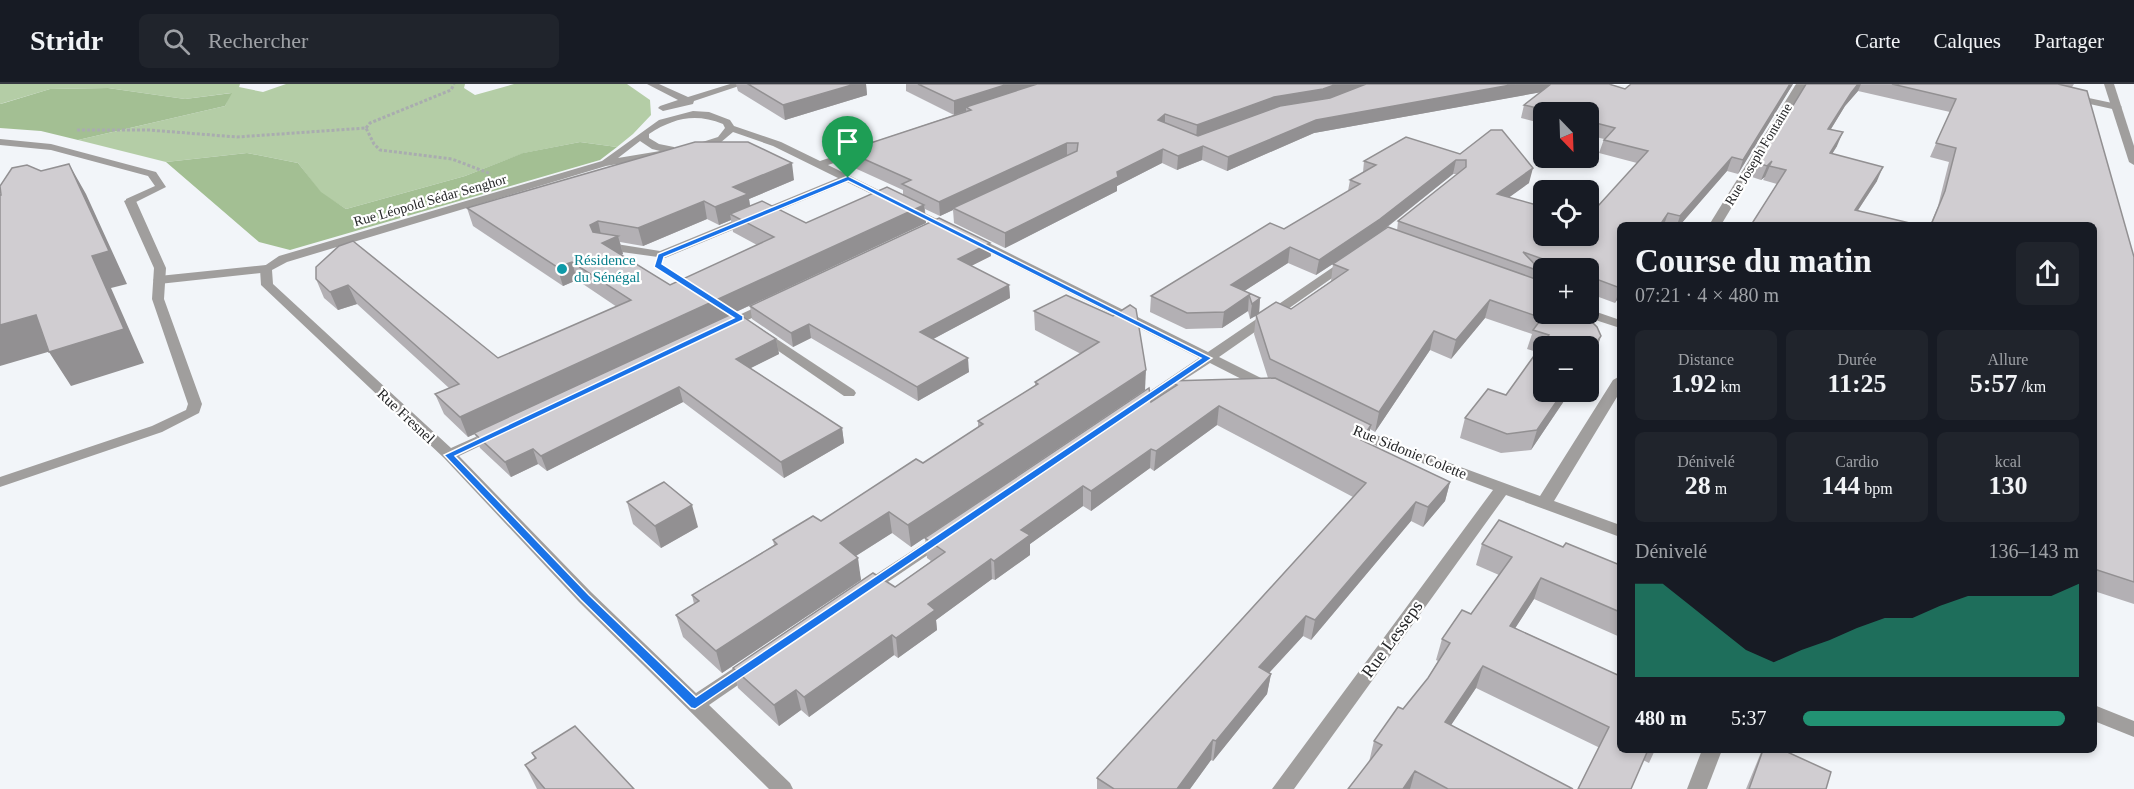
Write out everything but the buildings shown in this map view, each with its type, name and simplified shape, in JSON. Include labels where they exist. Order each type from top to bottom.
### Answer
[{"type":"street","points":[[655,124],[663,108],[740,84]]},
{"type":"street","name":"Rue Joseph Fontaine","points":[[1717,222],[1801,84]]},
{"type":"street","points":[[2109,84],[2134,162]]},
{"type":"street","points":[[655,86],[687,99],[699,112],[727,122],[730,128],[728,134],[721,140],[687,149]]},
{"type":"street","points":[[655,86],[663,108]]},
{"type":"street","points":[[2063,96],[2117,107]]},
{"type":"street","points":[[655,124],[679,117],[706,115]]},
{"type":"street","name":"Rue Léopold Sédar Senghor","points":[[605,163],[655,124]]},
{"type":"street","points":[[730,128],[769,141],[946,221],[1281,394]]},
{"type":"street","points":[[644,134],[644,139],[648,144],[666,149],[726,149]]},
{"type":"street","points":[[0,142],[51,147],[152,174],[161,187],[130,201],[160,267],[158,299],[195,404],[192,413],[158,429],[0,482]]},
{"type":"street","points":[[821,164],[876,146]]},
{"type":"street","name":"Rue Léopold Sédar Senghor","points":[[266,269],[283,259],[311,250],[605,163],[687,149]]},
{"type":"street","points":[[761,150],[787,150]]},
{"type":"street","points":[[602,245],[661,255],[848,178]]},
{"type":"street","points":[[920,234],[946,221]]},
{"type":"street","points":[[1119,418],[1364,251]]},
{"type":"street","points":[[159,280],[266,269]]},
{"type":"street","name":"Rue Fresnel","points":[[266,269],[267,285],[448,455],[585,597],[783,789]]},
{"type":"street","points":[[708,333],[783,298]]},
{"type":"street","points":[[1599,317],[1617,323]]},
{"type":"street","points":[[740,318],[849,393]]},
{"type":"street","points":[[1544,503],[1617,385]]},
{"type":"street","name":"Rue Sidonie Colette","points":[[1342,423],[1382,443],[1617,530]]},
{"type":"street","points":[[448,455],[503,430]]},
{"type":"street","name":"Rue Lesseps","points":[[1282,789],[1502,489]]},
{"type":"street","points":[[853,598],[952,531]]},
{"type":"street","points":[[695,704],[764,658]]},
{"type":"street","points":[[2097,714],[2134,729]]},
{"type":"street","points":[[1697,789],[1711,753]]},
{"type":"path","points":[[366,128],[370,123],[419,105],[451,90],[454,84]]},
{"type":"path","points":[[73,129],[149,130],[237,137],[366,128]]},
{"type":"path","points":[[366,128],[374,144],[380,150],[452,159],[510,183],[535,185]]},
{"type":"green space","points":[[0,84],[240,84],[239,87],[263,92],[286,84],[465,84],[464,88],[475,95],[514,84],[627,84],[650,100],[651,115],[617,147],[580,142],[524,153],[465,176],[346,209],[321,193],[298,163],[247,153],[166,162],[78,140],[225,106],[231,93],[185,99],[108,88],[50,89],[0,104]]},
{"type":"green space","points":[[108,88],[185,99],[232,93],[225,106],[78,140],[41,131],[0,128],[0,104],[50,89]]},
{"type":"green space","points":[[580,142],[617,147],[600,160],[290,250],[259,242],[166,162],[247,153],[298,163],[321,192],[346,209],[465,176],[523,153]]},
{"type":"place","name":"Résidence du Sénégal","points":[[562,269]]},
{"type":"route","points":[[848,178],[1208,358],[695,704],[585,597],[448,455],[740,318],[657,265],[661,255],[848,178]]}]
